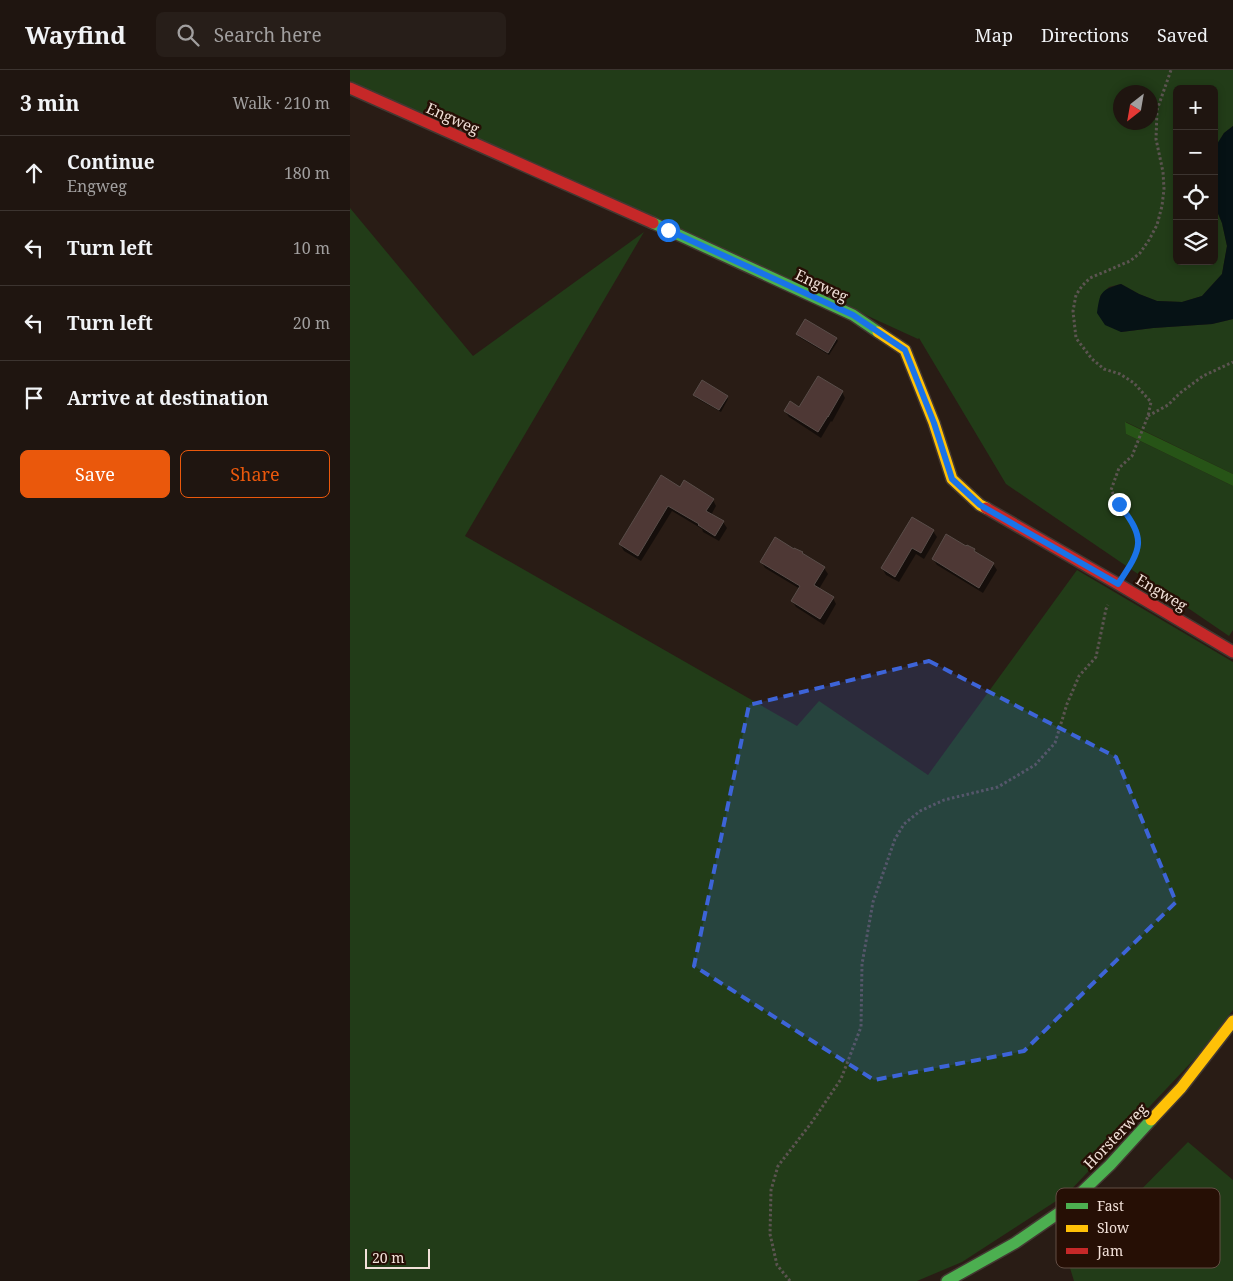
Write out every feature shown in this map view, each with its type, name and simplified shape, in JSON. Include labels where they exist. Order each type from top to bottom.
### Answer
[{"type":"street","name":"Engweg","points":[[350,88],[853,315],[905,350],[934,423],[952,479],[980,505],[1233,652]]},
{"type":"street","name":"Horsterweg","points":[[1086,1188],[1110,1165],[1181,1088],[1233,1021]]},
{"type":"street","name":"Horsterweg","points":[[947,1281],[1015,1243],[1056,1215]]},
{"type":"path","points":[[790,1281],[777,1265],[770,1234],[771,1190],[778,1166],[812,1122],[841,1079],[862,1028],[862,964],[873,902],[895,839],[904,824],[920,811],[944,800],[998,787],[1035,765],[1055,743],[1067,704],[1079,676],[1096,657],[1106,609],[1118,584],[1138,551],[1138,535],[1130,518],[1111,490],[1119,468],[1132,456],[1148,416],[1151,402],[1134,382],[1120,374],[1104,369],[1092,359],[1076,338],[1073,312],[1076,295],[1082,286],[1090,278],[1130,261],[1140,253],[1156,225],[1162,206],[1164,189],[1163,172],[1156,139],[1157,110],[1171,70]]},
{"type":"path","points":[[1148,416],[1168,404],[1180,392],[1203,376],[1233,362]]},
{"type":"highlighted area","points":[[929,661],[1116,757],[1176,902],[1024,1051],[874,1080],[694,966],[749,705]]},
{"type":"green space","points":[[350,70],[1233,70],[1233,126],[1224,133],[1218,143],[1218,85],[1173,85],[1173,265],[1218,265],[1218,214],[1227,246],[1222,274],[1202,296],[1182,302],[1157,301],[1121,284],[1109,287],[1100,296],[1121,332],[1212,324],[1233,319],[1233,474],[1126,422],[1126,434],[1233,486],[1233,630],[1229,636],[1006,484],[919,338],[350,81]]},
{"type":"green space","points":[[350,208],[473,356],[644,232],[465,536],[797,726],[819,701],[928,775],[1077,570],[1233,662],[1233,1010],[1201,1052],[1073,1188],[1056,1188],[1056,1201],[962,1262],[917,1281],[350,1281]]},
{"type":"green space","points":[[1125,422],[1233,474],[1233,486],[1126,434]]},
{"type":"green space","points":[[1188,1142],[1233,1180],[1233,1281],[1074,1281],[1070,1268],[1220,1268],[1220,1188],[1143,1188]]},
{"type":"shaded area","points":[[1233,126],[1233,319],[1212,324],[1121,332],[1105,325],[1097,313],[1100,297],[1109,288],[1121,284],[1157,301],[1182,302],[1202,296],[1222,274],[1227,246],[1218,214],[1218,143],[1224,133]]},
{"type":"building","points":[[805,319],[837,338],[828,353],[796,334]]},
{"type":"building","points":[[818,376],[843,391],[818,432],[784,411],[790,401],[799,407]]},
{"type":"building","points":[[702,380],[728,396],[719,410],[693,395]]},
{"type":"building","points":[[661,475],[680,487],[684,480],[714,499],[706,511],[724,521],[715,536],[699,524],[668,506],[638,556],[619,544]]},
{"type":"building","points":[[912,517],[934,530],[921,553],[912,548],[895,577],[881,568]]},
{"type":"building","points":[[946,534],[975,549],[974,551],[994,563],[979,588],[932,559]]},
{"type":"building","points":[[775,537],[794,549],[803,552],[825,567],[814,585],[834,597],[820,619],[791,601],[800,586],[760,562]]},
{"type":"traffic: fast","points":[[653,223],[853,315],[878,332]]},
{"type":"traffic: fast","points":[[1086,1188],[1151,1120]]},
{"type":"traffic: fast","points":[[947,1281],[1015,1243],[1056,1215]]},
{"type":"traffic: slow","points":[[878,332],[905,350],[934,423],[952,479],[980,505],[986,508]]},
{"type":"traffic: slow","points":[[1151,1120],[1181,1088],[1233,1021]]},
{"type":"traffic: jam","points":[[350,88],[653,223]]},
{"type":"traffic: jam","points":[[986,508],[1233,652]]},
{"type":"route","points":[[668,230],[853,315],[905,350],[934,423],[952,479],[980,505],[1118,584],[1138,551],[1138,535],[1130,518],[1119,504]]}]
